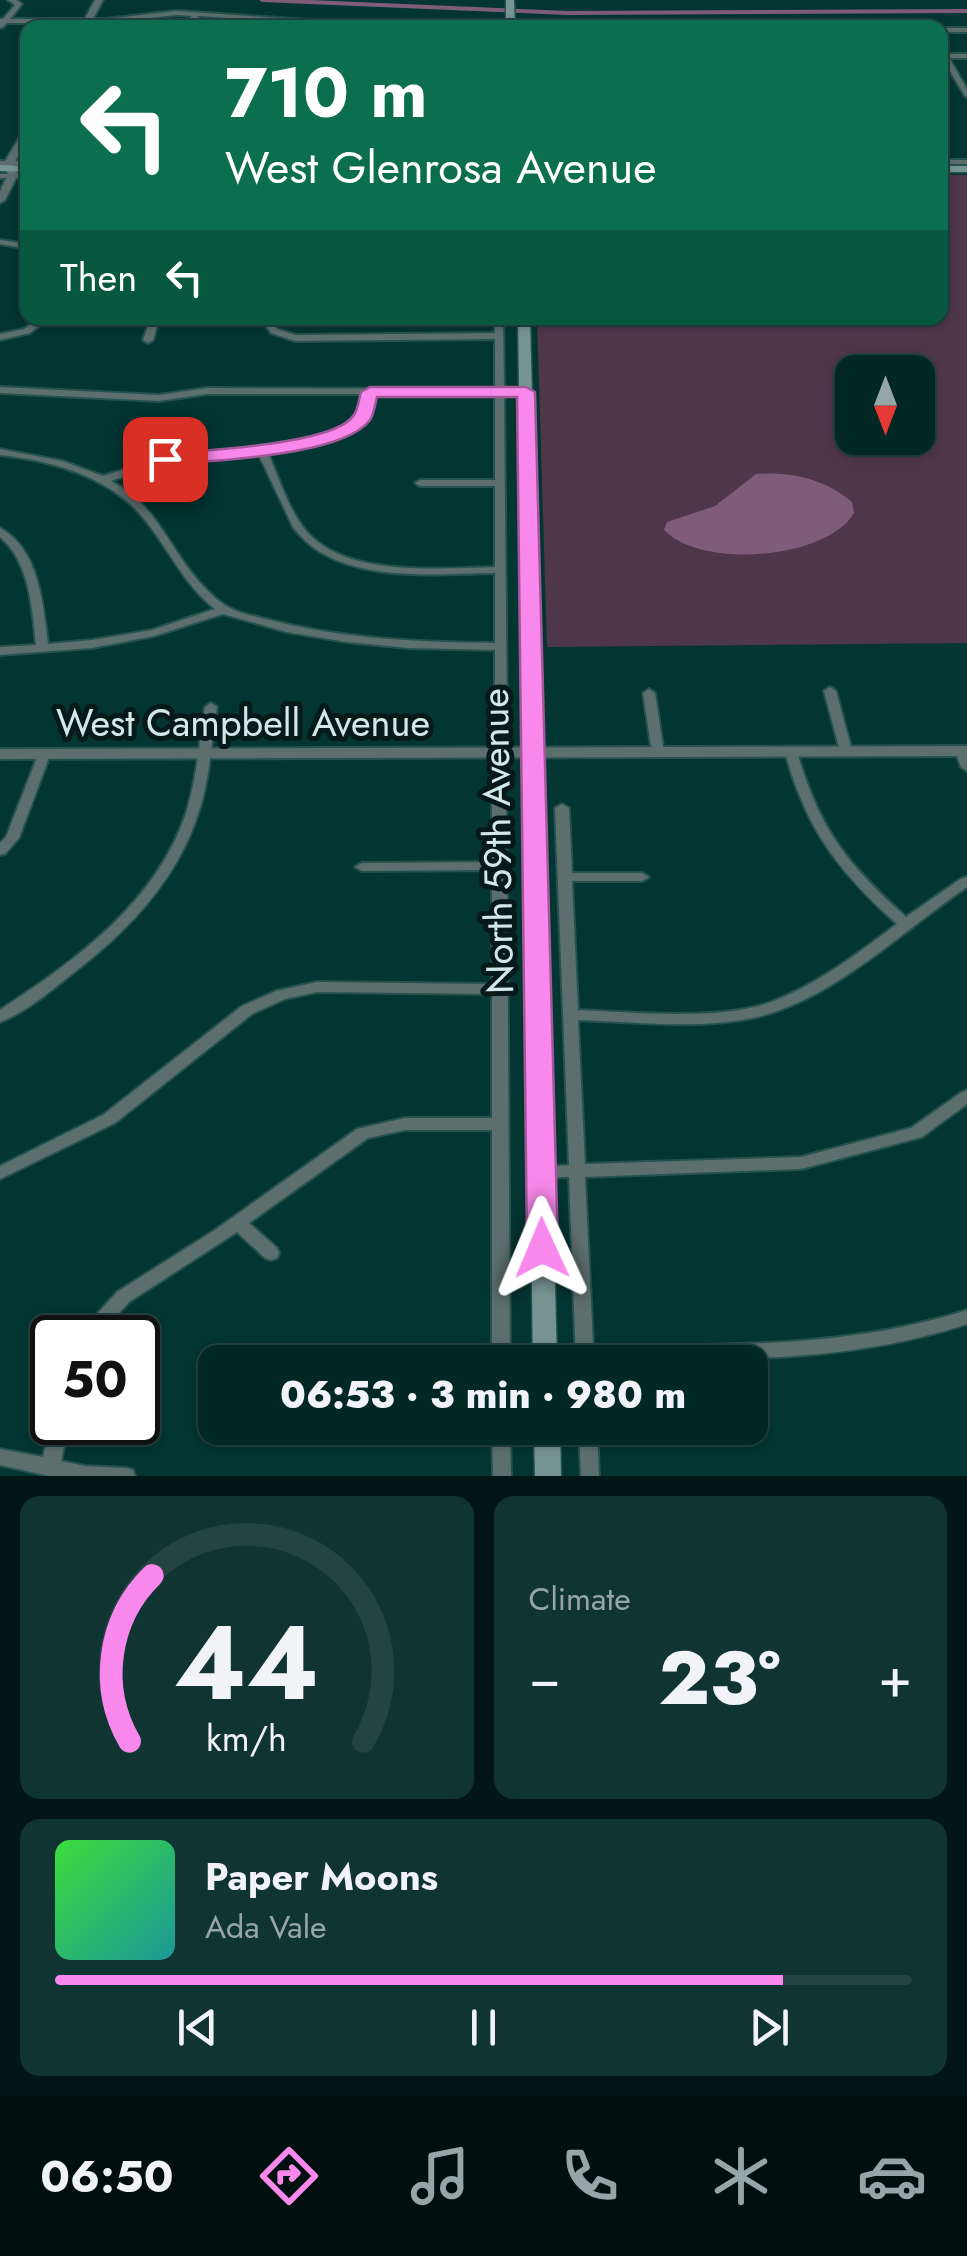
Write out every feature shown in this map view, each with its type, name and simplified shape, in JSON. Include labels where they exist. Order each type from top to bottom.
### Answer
[{"type":"main road","name":"North 59th Avenue","points":[[524,325],[545,1345]]},
{"type":"main road","points":[[547,1445],[548,1476]]},
{"type":"street","points":[[2,24],[14,1]]},
{"type":"street","points":[[135,20],[197,15],[253,20]]},
{"type":"street","points":[[190,20],[197,15]]},
{"type":"street","points":[[948,63],[964,82],[967,94]]},
{"type":"street","points":[[0,200],[5,169],[20,144]]},
{"type":"street","points":[[0,337],[27,331],[35,325]]},
{"type":"street","points":[[148,340],[153,325]]},
{"type":"street","points":[[269,325],[274,332],[294,338],[499,336]]},
{"type":"street","name":"North 59th Avenue","points":[[499,325],[501,720]]},
{"type":"street","points":[[0,390],[159,398],[207,391],[526,392]]},
{"type":"street","points":[[103,480],[165,459],[309,444],[340,432],[363,416],[370,392]]},
{"type":"street","points":[[262,451],[304,536],[343,558],[395,570],[500,570]]},
{"type":"street","points":[[0,452],[55,463],[103,480],[144,511],[185,576],[224,610],[294,632],[366,642],[500,646]]},
{"type":"street","points":[[420,483],[500,483]]},
{"type":"street","points":[[0,531],[21,552],[38,608],[42,646]]},
{"type":"street","points":[[0,651],[92,644],[154,633],[224,610]]},
{"type":"street","points":[[830,691],[846,751]]},
{"type":"street","points":[[649,693],[658,753]]},
{"type":"street","points":[[0,1017],[61,978],[126,918],[167,868],[192,814],[211,706]]},
{"type":"street","points":[[964,750],[967,767]]},
{"type":"street","name":"West Campbell Avenue","points":[[0,754],[964,750]]},
{"type":"street","points":[[792,752],[818,830],[848,871],[904,924]]},
{"type":"street","points":[[0,850],[12,838],[26,808],[44,754]]},
{"type":"street","name":"North 59th Avenue","points":[[500,800],[501,1345]]},
{"type":"street","name":"North 59th Avenue","points":[[562,808],[584,1345]]},
{"type":"street","points":[[362,867],[500,866]]},
{"type":"street","points":[[565,877],[642,877]]},
{"type":"street","points":[[570,1015],[734,1014],[774,1006],[848,966],[967,880]]},
{"type":"street","points":[[0,1173],[109,1119],[248,1010],[281,995],[317,987],[500,988]]},
{"type":"street","points":[[540,1172],[800,1163],[916,1133],[967,1096]]},
{"type":"street","points":[[106,1315],[123,1297],[238,1223],[363,1133],[405,1124],[501,1124]]},
{"type":"street","points":[[238,1223],[272,1254]]},
{"type":"street","points":[[768,1347],[843,1343],[947,1326],[967,1318]]},
{"type":"street","points":[[50,1468],[55,1445]]},
{"type":"street","points":[[502,1445],[502,1476]]},
{"type":"street","points":[[589,1445],[590,1476]]},
{"type":"street","points":[[0,1458],[126,1476]]},
{"type":"shaded area","points":[[948,175],[967,175],[967,643],[547,647],[537,325],[948,325]]},
{"type":"shaded area","points":[[756,474],[794,475],[819,482],[852,502],[854,513],[839,529],[818,541],[762,554],[705,550],[664,530],[667,522],[715,506]]},
{"type":"waterway","points":[[262,0],[568,13],[967,11]]},
{"type":"route","points":[[165,459],[309,444],[352,426],[363,416],[370,392],[526,392],[542,1248]]}]
